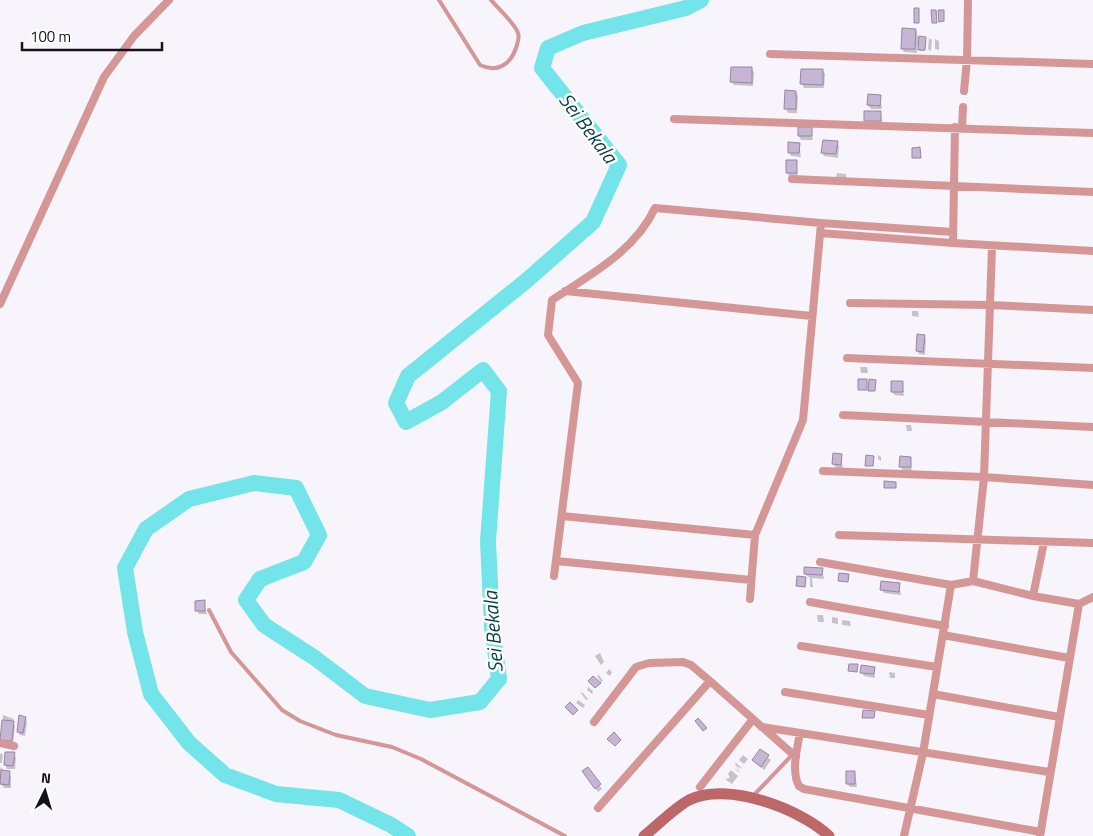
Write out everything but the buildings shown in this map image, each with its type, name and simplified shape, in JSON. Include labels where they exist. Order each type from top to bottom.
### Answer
[{"type":"main road","points":[[644,836],[689,800],[706,795],[732,795],[752,798],[784,809],[817,825],[829,836]]},
{"type":"street","points":[[0,304],[104,77],[134,36],[169,0]]},
{"type":"street","points":[[964,91],[967,60],[968,0]]},
{"type":"street","points":[[770,54],[1093,64]]},
{"type":"street","points":[[953,243],[958,127],[963,107]]},
{"type":"street","points":[[674,119],[1093,133]]},
{"type":"street","points":[[792,180],[1093,192]]},
{"type":"street","points":[[554,576],[578,383],[548,335],[552,300],[618,256],[650,219],[655,208],[820,223],[953,232]]},
{"type":"street","points":[[750,599],[755,536],[803,420],[820,223]]},
{"type":"street","points":[[924,230],[924,241]]},
{"type":"street","points":[[820,233],[992,247],[1093,251]]},
{"type":"street","points":[[973,581],[979,539],[984,477],[992,247]]},
{"type":"street","points":[[565,291],[812,316]]},
{"type":"street","points":[[850,303],[990,305],[1093,310]]},
{"type":"street","points":[[847,358],[1093,368]]},
{"type":"street","points":[[843,415],[986,420],[1093,427]]},
{"type":"street","points":[[823,471],[984,477],[1093,485]]},
{"type":"street","points":[[562,516],[755,536]]},
{"type":"street","points":[[839,535],[1093,543]]},
{"type":"street","points":[[1033,596],[1044,542]]},
{"type":"street","points":[[556,561],[751,580]]},
{"type":"street","points":[[820,562],[951,585],[973,581],[1033,596],[1079,604],[1093,597]]},
{"type":"street","points":[[904,836],[924,753],[951,585]]},
{"type":"street","points":[[810,602],[945,626]]},
{"type":"street","points":[[800,733],[794,755],[797,782],[804,789],[912,807],[1041,834],[1049,772],[1079,604]]},
{"type":"street","points":[[943,635],[1069,658]]},
{"type":"street","points":[[801,646],[937,667]]},
{"type":"street","points":[[594,722],[636,667],[657,663],[683,662],[710,680],[794,755]]},
{"type":"street","points":[[598,808],[710,680]]},
{"type":"street","points":[[785,692],[929,715]]},
{"type":"street","points":[[933,694],[1059,717]]},
{"type":"street","points":[[700,787],[753,719]]},
{"type":"street","points":[[762,727],[1049,772]]},
{"type":"street","points":[[0,743],[14,746]]},
{"type":"lane","points":[[439,0],[480,65],[489,70],[499,68],[512,59],[518,41],[518,32],[491,0]]},
{"type":"lane","points":[[209,610],[231,652],[282,710],[300,721],[336,735],[392,747],[421,760],[565,836]]},
{"type":"lane","points":[[752,798],[794,755]]},
{"type":"waterway","name":"Sei Bekala","points":[[408,836],[391,825],[339,800],[276,794],[225,775],[189,743],[151,694],[135,632],[125,568],[146,529],[189,499],[254,483],[296,488],[319,535],[304,562],[260,579],[246,600],[264,625],[315,658],[365,696],[430,710],[480,702],[499,679],[492,627],[488,541],[499,391],[483,370],[442,402],[406,422],[396,403],[408,376],[526,281],[593,222],[619,165],[542,68],[548,48],[583,33],[686,8],[701,0]]}]
